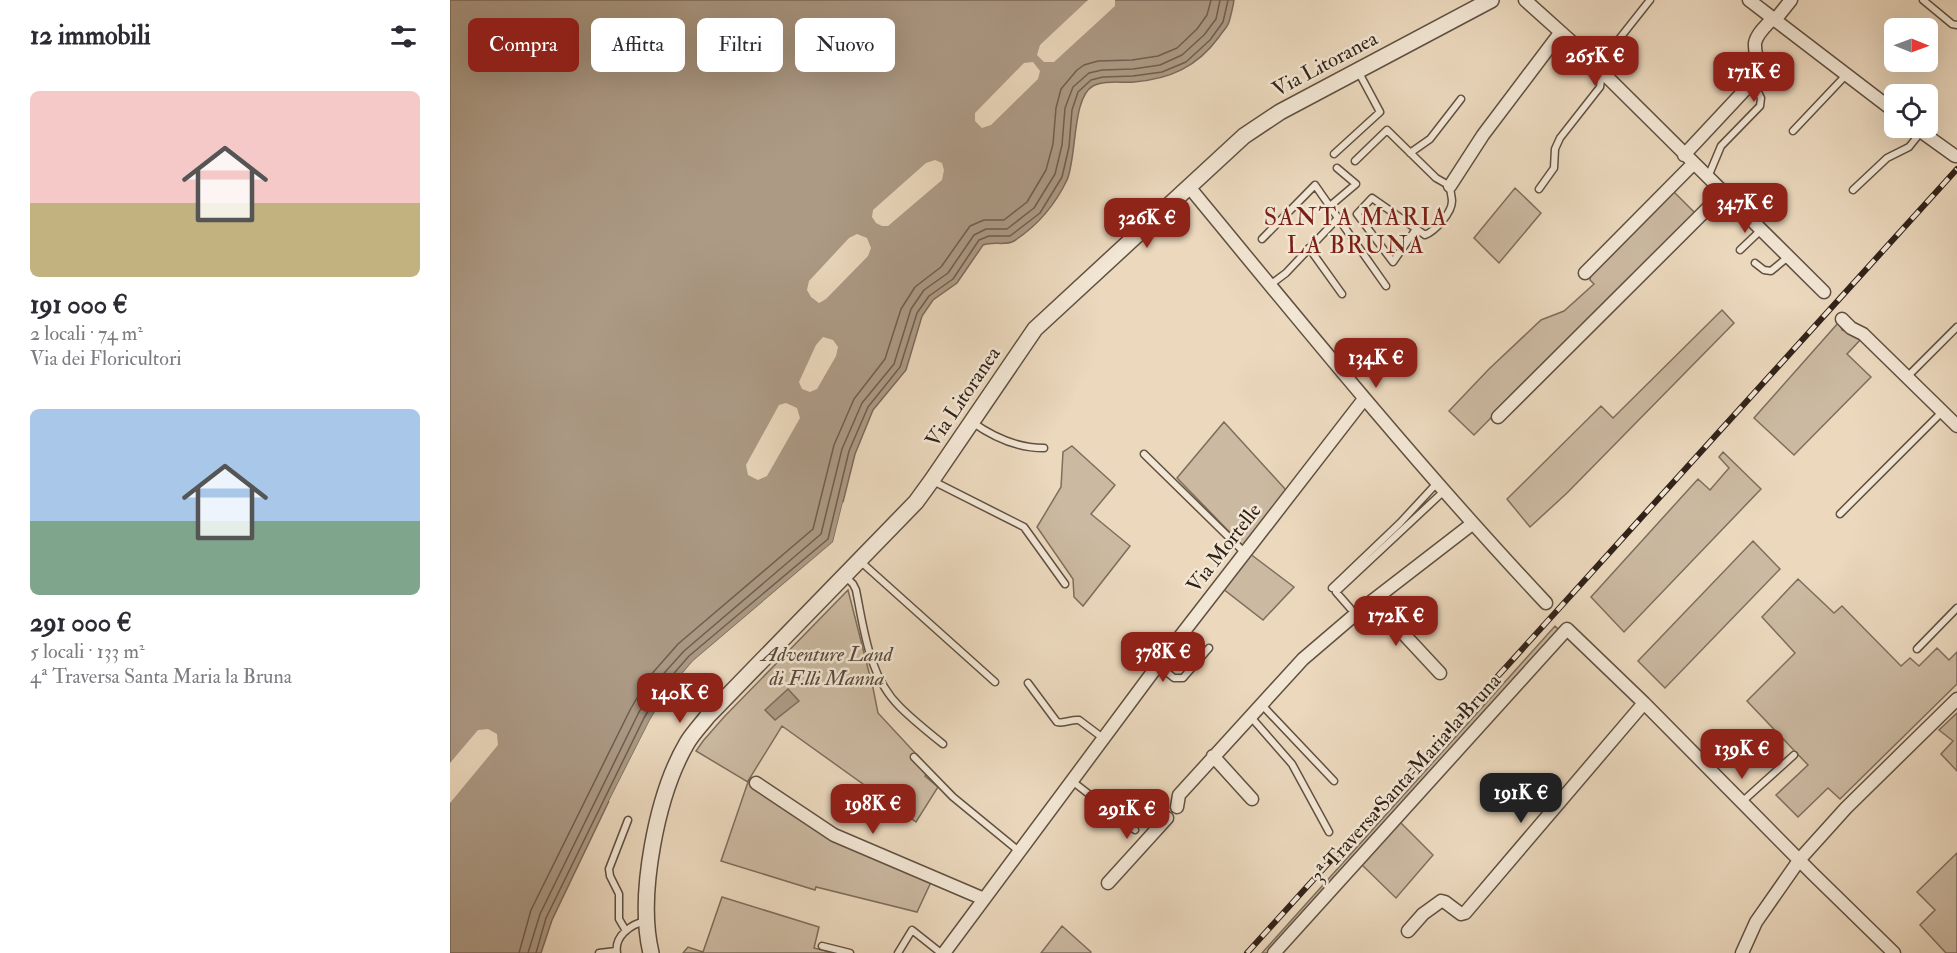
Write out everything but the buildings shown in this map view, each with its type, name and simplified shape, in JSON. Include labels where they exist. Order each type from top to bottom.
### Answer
[{"type":"street","name":"Via Litoranea","points":[[651,953],[647,921],[649,869],[653,843],[666,794],[677,762],[688,741],[707,717],[915,502],[1035,329],[1244,136],[1265,121],[1491,0]]},
{"type":"street","points":[[1525,0],[1824,292]]},
{"type":"street","points":[[1749,0],[1884,104]]},
{"type":"street","points":[[1585,273],[1689,160],[1753,82],[1759,65],[1755,45],[1758,35],[1791,0]]},
{"type":"street","points":[[1450,186],[1483,135],[1560,33]]},
{"type":"street","points":[[1931,138],[1955,156]]},
{"type":"street","points":[[1190,188],[1364,399],[1472,524],[1546,603]]},
{"type":"street","points":[[1498,417],[1724,192]]},
{"type":"street","points":[[1842,320],[1863,334],[1957,426]]},
{"type":"street","name":"Via Mortelle","points":[[942,953],[1020,852],[1158,665],[1364,399]]},
{"type":"street","points":[[1177,807],[1179,795],[1303,659],[1472,524]]},
{"type":"street","points":[[1373,601],[1440,673]]},
{"type":"street","name":"3ª Traversa Santa Maria la Bruna","points":[[1274,953],[1567,629],[1644,703]]},
{"type":"street","points":[[1742,953],[1756,922],[1800,859],[1846,808],[1957,699]]},
{"type":"street","points":[[1408,931],[1423,914],[1441,901],[1461,914],[1465,913],[1644,703],[1894,953]]},
{"type":"street","points":[[1213,756],[1252,799]]},
{"type":"street","points":[[756,783],[834,835],[984,899]]},
{"type":"street","points":[[1108,883],[1167,818]]},
{"type":"lane","points":[[1539,189],[1554,168],[1555,149],[1560,138],[1600,87],[1600,71],[1650,0]]},
{"type":"lane","points":[[1923,0],[1952,24],[1957,25]]},
{"type":"lane","points":[[1334,154],[1380,112],[1358,71]]},
{"type":"lane","points":[[1793,131],[1846,75]]},
{"type":"lane","points":[[1708,177],[1721,146],[1760,106],[1761,98],[1753,82]]},
{"type":"lane","points":[[1410,153],[1430,139],[1461,99]]},
{"type":"lane","points":[[1355,161],[1387,130],[1436,178],[1450,186],[1452,202],[1450,209],[1432,232],[1425,235],[1372,198],[1357,214],[1393,262],[1416,229]]},
{"type":"lane","points":[[1853,190],[1887,158],[1909,147],[1914,138]]},
{"type":"lane","points":[[1330,206],[1356,184],[1337,168]]},
{"type":"lane","points":[[1262,239],[1315,186],[1386,286]]},
{"type":"lane","points":[[1270,285],[1338,218]]},
{"type":"lane","points":[[1740,250],[1762,229]]},
{"type":"lane","points":[[1309,248],[1342,294]]},
{"type":"lane","points":[[1755,263],[1764,270],[1771,271],[1789,257]]},
{"type":"lane","points":[[1906,377],[1957,327]]},
{"type":"lane","points":[[1840,514],[1942,411]]},
{"type":"lane","points":[[972,422],[1001,439],[1032,448],[1044,448]]},
{"type":"lane","points":[[1144,454],[1245,553]]},
{"type":"lane","points":[[932,480],[1024,527],[1065,584]]},
{"type":"lane","points":[[1332,588],[1441,487]]},
{"type":"lane","points":[[1350,608],[1336,592],[1441,487]]},
{"type":"lane","points":[[859,561],[995,682]]},
{"type":"lane","points":[[844,576],[856,590],[870,654],[880,679],[898,706],[943,744]]},
{"type":"lane","points":[[1917,649],[1957,608]]},
{"type":"lane","points":[[1158,665],[1174,678],[1183,678],[1209,648]]},
{"type":"lane","points":[[1028,683],[1057,722],[1063,724],[1079,720],[1104,738]]},
{"type":"lane","points":[[1261,704],[1334,781]]},
{"type":"lane","points":[[1250,716],[1292,764],[1329,832]]},
{"type":"lane","points":[[1743,801],[1794,755]]},
{"type":"lane","points":[[914,757],[953,797],[1020,852]]},
{"type":"lane","points":[[1072,781],[1135,830]]},
{"type":"lane","points":[[626,931],[619,919],[620,894],[610,876],[609,869],[628,820]]},
{"type":"lane","points":[[599,953],[617,952],[617,944],[626,931],[636,923],[647,921]]},
{"type":"lane","points":[[898,953],[912,930],[942,953]]},
{"type":"lane","points":[[822,946],[850,953]]},
{"type":"green space","points":[[1515,188],[1541,213],[1499,263],[1474,238]]},
{"type":"green space","points":[[1673,191],[1695,213],[1474,435],[1449,411],[1541,320],[1564,311],[1594,284],[1590,280],[1591,273]]},
{"type":"green space","points":[[1722,310],[1734,323],[1567,493],[1530,527],[1507,499],[1601,406],[1613,418]]},
{"type":"green space","points":[[1839,322],[1842,330],[1862,338],[1847,354],[1871,377],[1794,455],[1754,418]]},
{"type":"green space","points":[[1224,422],[1286,490],[1244,547],[1177,478]]},
{"type":"green space","points":[[1072,446],[1115,485],[1091,514],[1130,546],[1083,606],[1074,597],[1073,579],[1037,527],[1061,487],[1063,452]]},
{"type":"green space","points":[[1723,452],[1761,489],[1624,632],[1591,597],[1698,479],[1710,490],[1729,468],[1719,457]]},
{"type":"green space","points":[[1753,541],[1780,569],[1665,688],[1638,661]]},
{"type":"green space","points":[[1249,553],[1294,587],[1263,620],[1222,588]]},
{"type":"green space","points":[[1798,579],[1834,613],[1842,606],[1901,666],[1910,658],[1919,666],[1937,648],[1949,660],[1957,652],[1957,684],[1840,799],[1828,788],[1798,817],[1776,795],[1808,765],[1747,701],[1795,653],[1762,617]]},
{"type":"green space","name":"Adventure Land di F.lli Manna","points":[[848,590],[878,713],[930,769],[925,776],[938,787],[916,822],[782,726],[748,781],[832,837],[932,880],[917,912],[816,887],[815,890],[721,861],[748,782],[696,751],[724,717]]},
{"type":"green space","points":[[1555,626],[1560,631],[1270,953],[1262,953]]},
{"type":"green space","points":[[1957,713],[1957,771],[1941,754],[1953,741],[1939,730]]},
{"type":"green space","points":[[1399,821],[1433,855],[1396,898],[1360,863]]},
{"type":"green space","points":[[1957,853],[1957,953],[1946,953],[1920,925],[1935,910],[1917,892]]},
{"type":"green space","points":[[722,897],[819,927],[814,948],[833,953],[683,953],[688,947],[703,952]]},
{"type":"green space","points":[[1062,926],[1091,952],[1041,953]]},
{"type":"water","points":[[450,0],[1234,0],[1227,26],[1211,47],[1192,64],[1159,78],[1134,82],[1102,83],[1086,92],[1078,115],[1070,170],[1057,198],[1038,222],[1014,241],[983,245],[957,283],[933,300],[922,316],[906,370],[873,410],[855,454],[833,542],[693,661],[668,690],[650,720],[609,801],[552,920],[541,953],[450,953]]},
{"type":"water","points":[[788,689],[799,701],[775,720],[765,710]]},
{"type":"pier","points":[[1088,0],[1115,0],[1115,6],[1054,62],[1044,62],[1037,55],[1040,45]]},
{"type":"pier","points":[[1033,62],[1040,71],[1038,79],[991,125],[982,128],[975,121],[975,113],[1024,63]]},
{"type":"pier","points":[[935,160],[942,163],[944,170],[942,180],[888,226],[876,223],[872,217],[873,210],[926,163]]},
{"type":"pier","points":[[857,234],[867,238],[871,248],[868,256],[826,299],[819,303],[811,297],[807,290],[809,281],[849,238]]},
{"type":"pier","points":[[823,337],[833,340],[838,347],[836,356],[817,389],[810,392],[802,389],[799,382],[816,345]]},
{"type":"pier","points":[[786,403],[797,408],[800,418],[767,476],[758,480],[748,475],[746,465],[779,405]]},
{"type":"pier","points":[[843,502],[846,504],[836,544],[695,663],[670,692],[652,722],[612,802],[609,801],[650,720],[668,690],[693,661],[833,542]]},
{"type":"pier","points":[[488,729],[497,734],[498,745],[450,803],[450,763],[478,730]]},
{"type":"railway","points":[[1247,953],[1957,169]]},
{"type":"district","name":"SANTA MARIA LA BRUNA","points":[[1356,231]]}]
